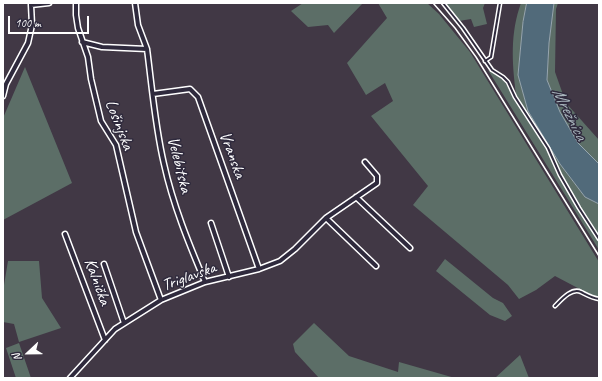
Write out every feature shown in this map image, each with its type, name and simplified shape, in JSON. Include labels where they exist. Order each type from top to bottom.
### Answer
[{"type":"street","points":[[3,96],[6,84],[28,43],[32,25],[31,4],[49,3]]},
{"type":"street","name":"Lošinjska","points":[[76,3],[76,15],[82,42],[88,57],[100,121],[116,146],[136,232],[162,300]]},
{"type":"street","name":"Velebitska","points":[[135,3],[138,25],[147,49],[152,94],[164,165],[184,233],[205,282]]},
{"type":"street","points":[[82,42],[102,48],[147,49]]},
{"type":"street","name":"Vranska","points":[[152,94],[190,88],[198,97],[259,269]]},
{"type":"street","name":"Triglavska","points":[[70,378],[115,329],[162,300],[205,282],[259,269],[280,261],[295,249],[326,218],[377,182],[377,176],[365,162]]},
{"type":"street","points":[[356,197],[410,248]]},
{"type":"street","points":[[326,218],[376,266]]},
{"type":"street","points":[[211,223],[229,276]]},
{"type":"street","name":"Kalnička","points":[[65,234],[105,340]]},
{"type":"street","points":[[104,264],[124,323]]},
{"type":"lane","points":[[443,3],[492,70],[508,82],[515,97],[548,148],[560,175],[578,208],[599,238]]},
{"type":"lane","points":[[485,61],[490,57],[500,3]]},
{"type":"lane","points":[[555,306],[574,291],[579,291],[599,299]]},
{"type":"green space","points":[[303,3],[363,3],[334,33],[328,25],[308,27],[291,11]]},
{"type":"green space","points":[[378,3],[427,3],[439,14],[470,52],[599,262],[599,297],[591,295],[555,276],[536,290],[519,299],[508,285],[413,205],[428,186],[371,116],[393,101],[385,83],[366,95],[347,63],[387,18]]},
{"type":"green space","points":[[445,3],[485,3],[483,8],[487,24],[474,27],[471,19],[459,21]]},
{"type":"green space","points":[[521,3],[527,3],[523,22],[518,75],[528,111],[560,164],[585,197],[599,204],[599,250],[488,70],[503,79],[513,95],[516,94],[513,48],[517,14]]},
{"type":"green space","points":[[554,3],[558,3],[556,9],[555,72],[566,103],[599,140],[599,164],[578,143],[560,112],[547,80],[549,43]]},
{"type":"green space","points":[[25,67],[72,183],[3,220],[3,118]]},
{"type":"green space","points":[[445,259],[493,298],[503,303],[512,316],[505,321],[490,315],[436,271]]},
{"type":"green space","points":[[8,261],[39,261],[42,298],[61,328],[19,342],[14,324],[3,322],[3,291]]},
{"type":"green space","points":[[314,323],[349,356],[398,372],[399,362],[455,378],[319,378],[295,352],[293,344]]},
{"type":"green space","points":[[19,343],[31,378],[16,378],[6,348]]},
{"type":"green space","points":[[520,355],[529,378],[495,378]]},
{"type":"water","points":[[527,3],[554,3],[549,43],[547,80],[560,112],[578,143],[599,164],[599,204],[585,197],[560,164],[528,111],[518,75],[523,22]]},
{"type":"railway","points":[[433,3],[455,28],[476,57],[599,256]]},
{"type":"water label","name":"Mrežnica","points":[[569,114]]}]
